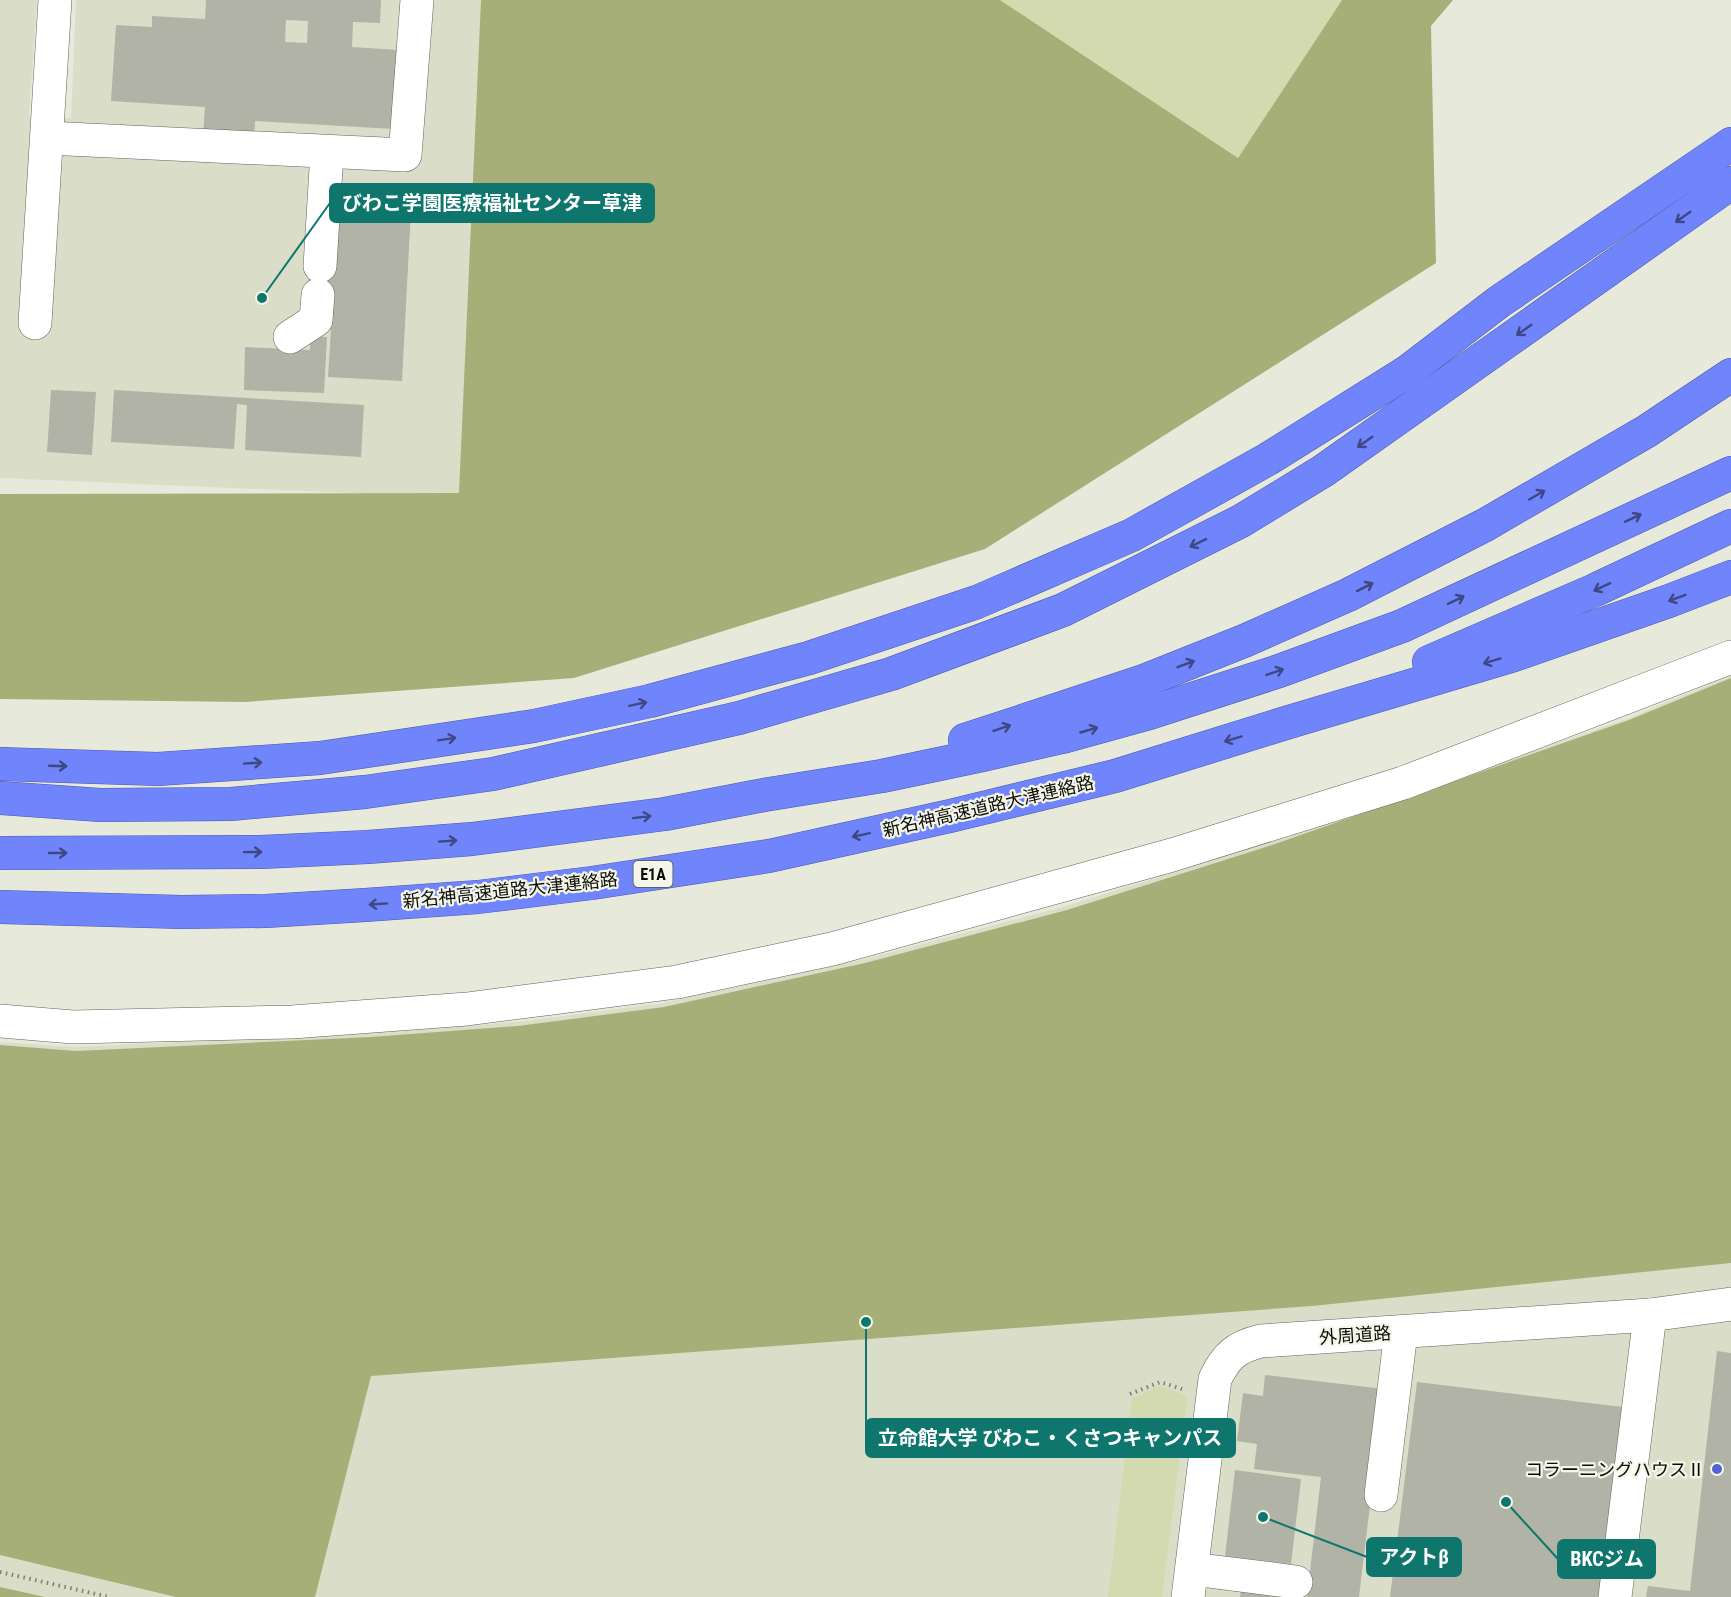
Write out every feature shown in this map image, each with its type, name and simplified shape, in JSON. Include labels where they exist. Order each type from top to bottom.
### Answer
[{"type":"highway","points":[[0,764],[158,769],[320,758],[534,726],[650,701],[808,658],[977,602],[1132,535],[1268,459],[1407,372],[1500,301],[1731,144]]},
{"type":"highway","points":[[0,798],[100,805],[231,804],[365,792],[494,774],[739,718],[891,674],[1063,610],[1240,522],[1323,471],[1731,183]]},
{"type":"highway","points":[[764,795],[838,777],[970,738],[1141,682],[1348,596],[1485,525],[1647,431],[1731,375]]},
{"type":"highway","points":[[0,853],[261,852],[472,840],[665,814],[882,776],[1062,737],[1149,713],[1279,671],[1402,626],[1731,472]]},
{"type":"highway","points":[[1288,722],[1595,590],[1731,526]]},
{"type":"highway","points":[[1288,722],[1510,656],[1670,601],[1731,577]]},
{"type":"highway","name":"新名神高速道路大津連絡路","points":[[0,907],[182,912],[266,911],[478,897],[592,884],[769,856],[950,816],[1115,776],[1288,722]]},
{"type":"highway","points":[[0,925],[182,912]]},
{"type":"street","points":[[35,323],[55,0]]},
{"type":"street","points":[[47,138],[405,155],[417,0]]},
{"type":"street","points":[[290,336],[316,320],[327,152]]},
{"type":"street","points":[[0,1021],[73,1027],[292,1022],[467,1009],[677,982],[832,949],[1183,852],[1403,783],[1731,657]]},
{"type":"street","name":"外周道路","points":[[1190,1583],[1215,1379],[1222,1365],[1239,1348],[1261,1341],[1650,1315],[1731,1304]]},
{"type":"street","points":[[1615,1597],[1650,1315]]},
{"type":"street","points":[[1381,1495],[1401,1332]]},
{"type":"street","points":[[1190,1583],[1296,1582]]},
{"type":"path","points":[[1130,1394],[1160,1382],[1184,1390]]},
{"type":"path","points":[[0,1572],[109,1597]]},
{"type":"shaded area","points":[[0,0],[37,0],[29,116],[71,118],[76,0],[532,0],[494,499],[0,478]]},
{"type":"shaded area","points":[[1731,675],[1731,1597],[0,1597],[0,1042],[76,1047],[370,1032],[517,1022],[663,1003],[865,959],[1066,906],[1271,842],[1629,718]]},
{"type":"green space","points":[[481,0],[1000,0],[1238,158],[1342,0],[1453,0],[1431,26],[1436,263],[985,549],[574,678],[245,702],[0,699],[0,494],[459,493]]},
{"type":"green space","points":[[1000,0],[1342,0],[1238,158]]},
{"type":"green space","points":[[1731,678],[1731,1263],[1312,1306],[371,1376],[315,1597],[176,1597],[0,1555],[0,1045],[76,1051],[371,1037],[518,1026],[664,1007],[865,963],[1067,910],[1272,845],[1629,720]]},
{"type":"green space","points":[[1160,1386],[1183,1394],[1187,1401],[1162,1597],[1108,1597],[1132,1398]]},
{"type":"green space","points":[[0,1587],[45,1597],[0,1597]]},
{"type":"building","points":[[206,0],[381,0],[380,23],[353,22],[352,47],[399,50],[394,129],[255,121],[254,139],[203,136],[205,107],[111,101],[116,25],[152,27],[152,16],[205,19]],"holes":[[[286,20],[308,21],[307,43],[285,42]]]},
{"type":"building","points":[[338,187],[412,191],[402,381],[328,377],[333,296],[308,295],[309,265]]},
{"type":"building","points":[[310,336],[327,337],[324,393],[244,390],[245,347],[310,350]]},
{"type":"building","points":[[51,390],[96,392],[92,455],[47,452]]},
{"type":"building","points":[[114,390],[364,405],[361,457],[245,450],[247,405],[237,404],[234,449],[111,442]]},
{"type":"building","name":"コラーニングハウスⅡ","points":[[1717,1351],[1731,1353],[1731,1597],[1646,1597],[1648,1586],[1690,1591]]},
{"type":"building","points":[[1265,1375],[1384,1389],[1359,1597],[1307,1597],[1321,1477],[1254,1469],[1257,1444],[1237,1441],[1243,1393],[1263,1396]]},
{"type":"building","points":[[1417,1382],[1622,1407],[1599,1597],[1390,1597]]},
{"type":"building","points":[[1235,1470],[1301,1479],[1291,1564],[1225,1556]]},
{"type":"building","points":[[1241,1589],[1291,1597],[1240,1597]]},
{"type":"place","name":"びわこ学園医療福祉センター草津","points":[[262,298]]},
{"type":"place","name":"立命館大学 びわこ・くさつキャンパス","points":[[866,1322]]},
{"type":"place","name":"コラーニングハウスⅡ","points":[[1717,1469]]},
{"type":"place","name":"BKCジム","points":[[1506,1502]]},
{"type":"place","name":"アクトβ","points":[[1263,1517]]}]
